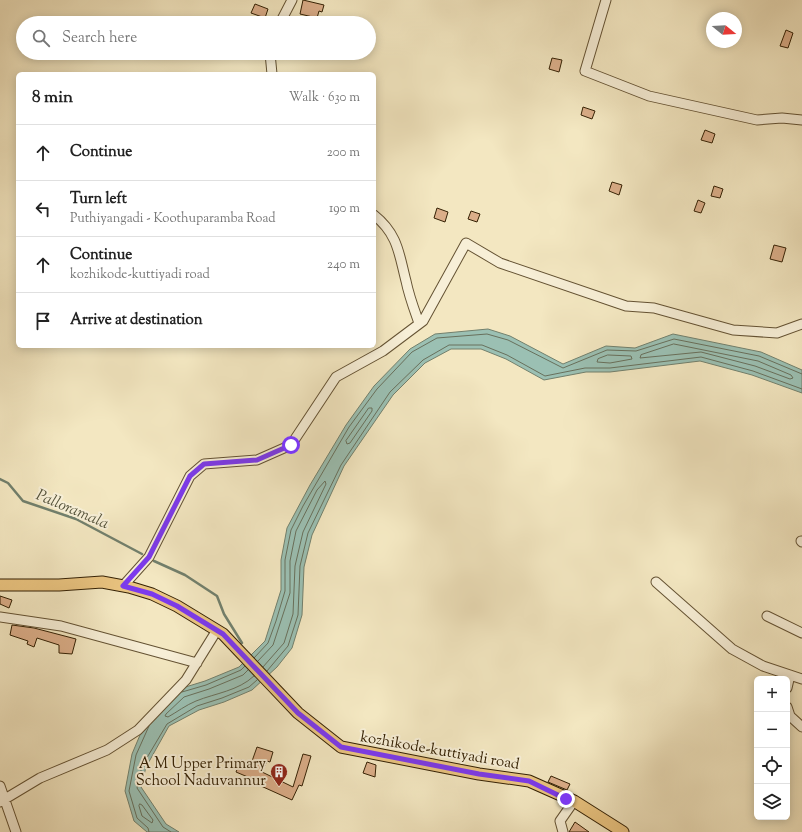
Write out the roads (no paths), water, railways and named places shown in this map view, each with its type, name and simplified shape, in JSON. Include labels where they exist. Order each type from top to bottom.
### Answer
[{"type":"main road","name":"kozhikode-kuttiyadi road","points":[[0,585],[59,585],[102,582],[152,594],[177,606],[220,632],[298,713],[341,747],[479,774],[529,781],[574,801],[623,832]]},
{"type":"street","points":[[284,16],[292,0]]},
{"type":"street","points":[[606,0],[585,71],[649,96],[757,120],[782,118],[802,120]]},
{"type":"street","points":[[271,60],[272,72]]},
{"type":"street","points":[[376,217],[385,224],[396,242],[411,300],[419,323]]},
{"type":"street","points":[[123,586],[149,557],[190,476],[204,464],[257,460],[291,445],[336,377],[383,351],[423,321],[466,243],[500,263],[626,306],[654,308],[733,330],[777,333],[802,324]]},
{"type":"street","points":[[656,582],[732,649],[763,666],[802,679]]},
{"type":"street","points":[[767,616],[802,633]]},
{"type":"street","points":[[0,617],[61,626],[197,663]]},
{"type":"street","points":[[3,801],[40,778],[106,750],[138,730],[186,680],[220,632]]},
{"type":"street","points":[[789,712],[790,716],[802,727]]},
{"type":"street","points":[[0,786],[3,801],[16,832]]},
{"type":"street","points":[[563,832],[560,820],[574,801]]},
{"type":"water","points":[[488,329],[510,336],[563,364],[606,346],[635,348],[673,334],[761,352],[802,370],[802,393],[752,375],[700,361],[610,372],[586,372],[544,380],[506,359],[481,349],[451,349],[425,363],[393,395],[344,466],[312,535],[304,567],[302,615],[292,648],[277,667],[252,690],[224,702],[199,710],[169,726],[146,767],[141,787],[166,824],[179,832],[147,832],[134,821],[125,791],[132,754],[140,735],[151,715],[179,689],[205,681],[239,667],[265,641],[281,590],[281,560],[287,528],[310,485],[346,425],[374,386],[410,349],[435,334]]},
{"type":"waterway","name":"Palloramala","points":[[0,479],[8,483],[23,501],[76,519],[142,554]]},
{"type":"waterway","points":[[154,561],[185,575],[217,596],[224,614],[242,643]]},
{"type":"place","name":"A M Upper Primary School Naduvannur","points":[[279,787]]}]
